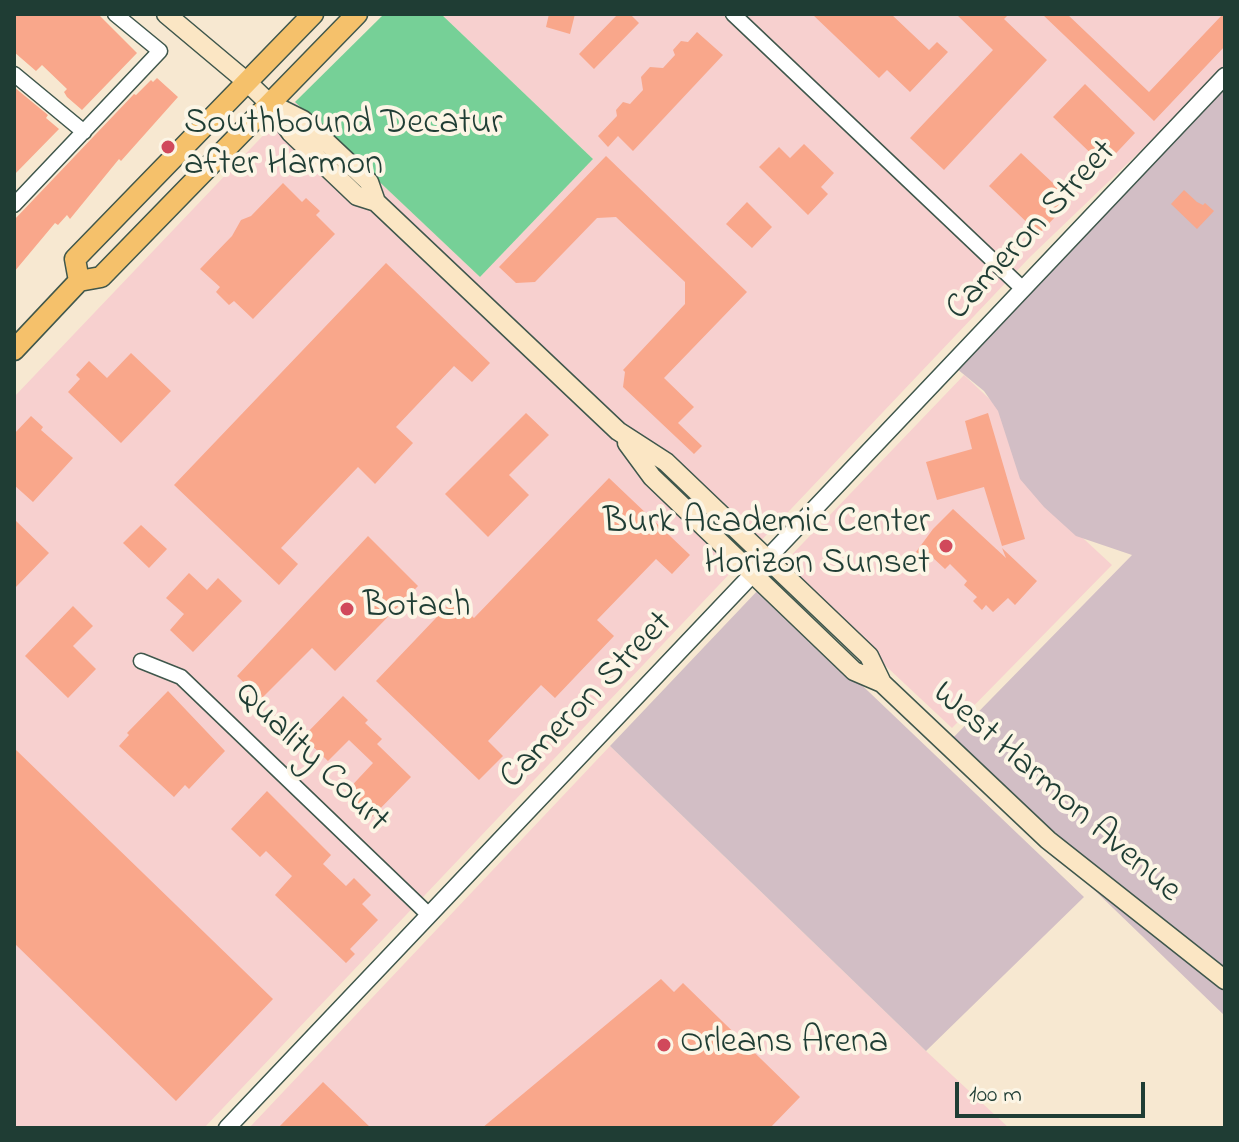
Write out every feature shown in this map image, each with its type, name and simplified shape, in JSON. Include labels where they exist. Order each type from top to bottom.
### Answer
[{"type":"main road","name":"West Harmon Avenue","points":[[166,14],[247,82],[270,104],[291,133],[357,196],[376,202],[618,431],[652,477],[854,671],[882,683],[1048,840],[1225,980]]},
{"type":"main road","points":[[79,281],[75,259],[313,14]]},
{"type":"main road","points":[[14,350],[79,281],[101,277],[357,14]]},
{"type":"main road","name":"West Harmon Avenue","points":[[618,431],[666,462],[767,558],[869,656],[882,683]]},
{"type":"street","points":[[14,205],[160,51],[115,14]]},
{"type":"street","points":[[733,14],[1023,289]]},
{"type":"street","points":[[14,74],[84,132]]},
{"type":"street","name":"Cameron Street","points":[[227,1128],[1225,76]]},
{"type":"street","name":"Quality Court","points":[[141,661],[181,677],[429,915]]},
{"type":"shaded area","points":[[441,14],[1225,14],[1225,70],[1030,257],[204,1128],[14,1128],[14,397],[295,102],[480,277],[593,159]]},
{"type":"shaded area","points":[[1225,76],[1225,1016],[945,746],[1132,555],[1076,536],[1044,507],[1020,479],[998,411],[984,391],[951,364]]},
{"type":"shaded area","name":"Burk Academic Center Horizon Sunset","points":[[964,375],[1014,422],[1071,527],[1112,565],[952,728],[780,567]]},
{"type":"shaded area","points":[[760,588],[1084,897],[926,1051],[610,746]]},
{"type":"shaded area","points":[[610,746],[926,1051],[1009,1128],[249,1128]]},
{"type":"green space","points":[[384,14],[441,14],[593,159],[480,277],[295,102]]},
{"type":"building","points":[[14,14],[98,14],[137,53],[82,110],[67,97],[64,92],[67,89],[42,65],[36,71],[14,52]]},
{"type":"building","points":[[549,14],[575,14],[570,34],[546,27]]},
{"type":"building","points":[[618,14],[630,14],[639,23],[594,69],[579,54]]},
{"type":"building","points":[[812,14],[891,14],[929,50],[937,42],[948,52],[910,92],[887,70],[879,78]]},
{"type":"building","points":[[956,14],[1009,14],[1004,19],[1047,60],[944,170],[910,138],[993,50]]},
{"type":"building","points":[[1042,14],[1067,14],[1149,92],[1223,14],[1225,46],[1154,121]]},
{"type":"building","points":[[697,32],[723,55],[633,151],[618,136],[608,147],[598,136],[617,116],[616,110],[623,102],[630,104],[643,90],[641,77],[650,67],[663,68],[675,55],[673,50],[681,41],[688,42]]},
{"type":"building","points":[[157,78],[178,97],[121,161],[119,159],[70,219],[67,215],[58,225],[55,223],[14,272],[14,220],[134,94]]},
{"type":"building","points":[[1085,84],[1135,133],[1104,166],[1053,117]]},
{"type":"building","points":[[14,87],[48,115],[46,118],[59,129],[14,175]]},
{"type":"building","points":[[804,144],[834,173],[821,187],[828,194],[808,215],[759,167],[779,147],[790,158]]},
{"type":"building","points":[[1021,153],[1071,200],[1039,234],[989,186]]},
{"type":"building","points":[[606,156],[747,292],[664,378],[694,407],[678,423],[702,446],[694,454],[623,387],[623,370],[685,304],[685,282],[616,217],[597,218],[535,282],[516,283],[499,267]]},
{"type":"building","points":[[283,183],[302,202],[306,198],[320,211],[316,215],[335,234],[253,319],[234,301],[229,305],[216,292],[220,287],[200,269],[232,236],[241,220],[251,216]]},
{"type":"building","points":[[1184,190],[1214,211],[1197,229],[1171,204]]},
{"type":"building","points":[[747,202],[772,227],[752,248],[726,224]]},
{"type":"building","points":[[386,263],[490,363],[472,382],[454,366],[396,427],[413,443],[375,484],[358,467],[281,548],[298,564],[279,585],[174,485]]},
{"type":"building","points":[[131,353],[171,391],[121,443],[68,392],[80,379],[76,375],[89,361],[107,378]]},
{"type":"building","points":[[526,413],[549,435],[509,475],[529,495],[488,537],[445,494]]},
{"type":"building","points":[[988,413],[1025,539],[1002,546],[984,487],[937,500],[926,462],[972,449],[965,421]]},
{"type":"building","points":[[31,416],[43,427],[41,430],[73,458],[33,502],[14,485],[14,434]]},
{"type":"building","points":[[609,478],[690,555],[672,574],[656,559],[597,620],[614,636],[555,698],[541,685],[488,741],[503,756],[479,780],[376,681],[454,599],[474,618]]},
{"type":"building","points":[[953,509],[1006,558],[1002,548],[1037,581],[1015,605],[1008,598],[993,612],[986,605],[982,610],[973,601],[977,597],[964,585],[967,581],[950,564],[945,569],[931,556],[927,559],[916,552]]},
{"type":"building","points":[[14,519],[49,553],[14,589]]},
{"type":"building","points":[[141,525],[167,549],[149,568],[123,543]]},
{"type":"building","points":[[368,536],[418,586],[335,671],[312,648],[261,699],[237,676]]},
{"type":"building","points":[[189,573],[207,590],[218,578],[242,601],[193,652],[170,630],[184,614],[166,598]]},
{"type":"building","points":[[73,606],[93,626],[73,646],[96,669],[68,698],[25,656]]},
{"type":"building","points":[[168,691],[225,751],[189,789],[185,785],[174,797],[119,746],[129,735],[127,733]]},
{"type":"building","points":[[343,696],[382,739],[377,744],[411,777],[370,819],[344,794],[373,763],[349,740],[328,761],[303,737]]},
{"type":"building","points":[[14,748],[273,999],[176,1101],[14,943]]},
{"type":"building","points":[[267,791],[331,855],[323,864],[346,886],[354,878],[371,895],[362,904],[378,920],[350,949],[355,954],[346,963],[275,895],[292,876],[266,851],[260,857],[231,829]]},
{"type":"building","name":"Orleans Arena","points":[[661,979],[674,992],[683,983],[800,1097],[770,1128],[482,1128]]},
{"type":"building","points":[[323,1082],[371,1128],[278,1128]]},
{"type":"place","name":"Southbound Decatur after Harmon","points":[[168,147]]},
{"type":"place","name":"Burk Academic Center Horizon Sunset","points":[[946,546]]},
{"type":"place","name":"Botach","points":[[347,609]]},
{"type":"place","name":"Orleans Arena","points":[[664,1045]]}]
